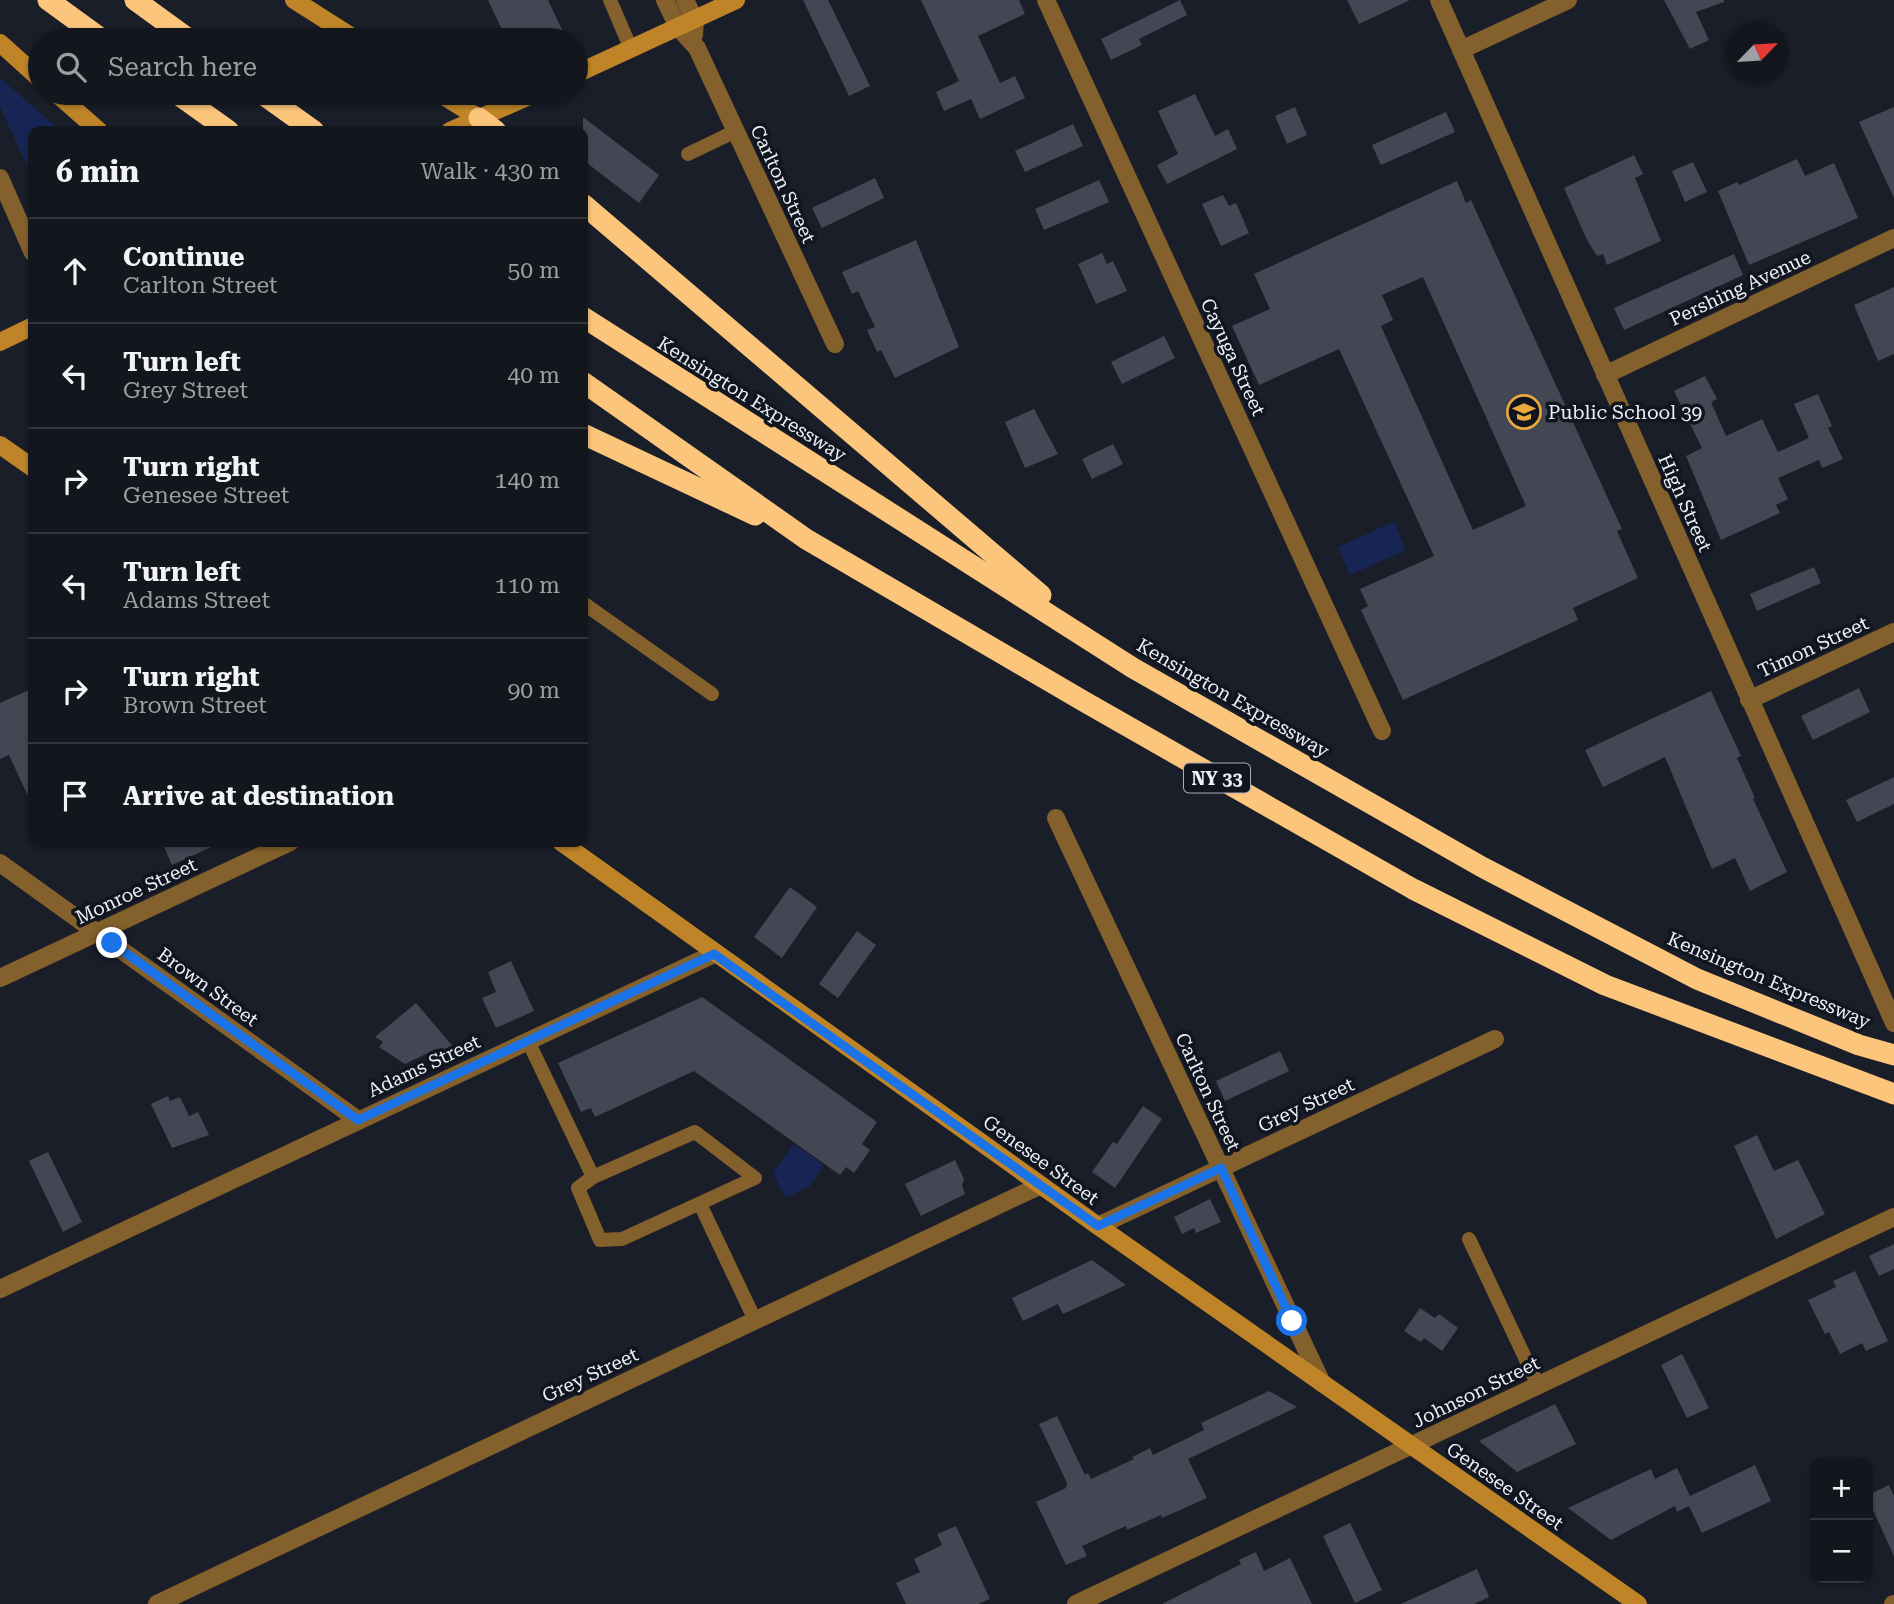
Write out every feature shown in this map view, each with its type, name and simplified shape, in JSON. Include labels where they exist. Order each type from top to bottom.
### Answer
[{"type":"highway","points":[[48,0],[86,28]]},
{"type":"highway","points":[[135,0],[174,28]]},
{"type":"highway","points":[[193,105],[222,126]]},
{"type":"highway","points":[[278,105],[307,126]]},
{"type":"highway","points":[[479,118],[489,126]]},
{"type":"highway","points":[[588,208],[997,560],[1133,668]]},
{"type":"highway","name":"Kensington Expressway","points":[[588,320],[1133,668],[1482,867],[1697,979],[1858,1045],[1894,1055]]},
{"type":"highway","name":"NY 33","points":[[588,385],[806,538],[1085,702],[1413,889],[1605,985],[1894,1094]]},
{"type":"highway","points":[[588,436],[806,538]]},
{"type":"main road","points":[[294,0],[338,28]]},
{"type":"main road","points":[[588,69],[736,0]]},
{"type":"main road","points":[[0,43],[28,68]]},
{"type":"main road","points":[[70,105],[93,126]]},
{"type":"main road","points":[[458,105],[479,118]]},
{"type":"main road","points":[[461,126],[509,105]]},
{"type":"main road","points":[[0,342],[28,328]]},
{"type":"main road","points":[[0,445],[28,465]]},
{"type":"main road","name":"Genesee Street","points":[[568,847],[1098,1226],[1638,1604]]},
{"type":"street","name":"Carlton Street","points":[[665,0],[686,24],[835,344]]},
{"type":"street","name":"Carlton Street","points":[[685,0],[686,24]]},
{"type":"street","name":"Cayuga Street","points":[[1046,0],[1382,731]]},
{"type":"street","name":"High Street","points":[[1438,0],[1749,700],[1891,1011]]},
{"type":"street","points":[[1461,50],[1568,0]]},
{"type":"street","points":[[0,178],[28,242]]},
{"type":"street","name":"Pershing Avenue","points":[[1605,375],[1894,239]]},
{"type":"street","name":"Timon Street","points":[[1749,700],[1894,632]]},
{"type":"street","name":"Carlton Street","points":[[1056,818],[1322,1383]]},
{"type":"street","name":"Monroe Street","points":[[0,978],[279,847]]},
{"type":"street","name":"Brown Street","points":[[0,863],[358,1120]]},
{"type":"street","name":"Adams Street","points":[[0,1289],[714,954]]},
{"type":"street","name":"Grey Street","points":[[1098,1226],[1495,1039]]},
{"type":"street","name":"Grey Street","points":[[157,1604],[1041,1185]]},
{"type":"street","name":"Johnson Street","points":[[1076,1604],[1894,1217]]},
{"type":"lane","points":[[610,0],[631,49]]},
{"type":"lane","points":[[688,153],[736,131]]},
{"type":"lane","points":[[588,607],[712,694]]},
{"type":"lane","points":[[528,1041],[593,1177]]},
{"type":"lane","points":[[695,1132],[755,1178],[622,1239],[600,1240],[578,1188],[593,1177],[695,1132]]},
{"type":"lane","points":[[700,1204],[755,1320]]},
{"type":"lane","points":[[1469,1239],[1538,1385]]},
{"type":"shaded area","points":[[0,78],[55,126],[28,126],[28,167],[0,107]]},
{"type":"shaded area","points":[[1394,522],[1406,550],[1350,575],[1338,547]]},
{"type":"shaded area","points":[[794,1144],[824,1165],[809,1187],[786,1198],[773,1173]]},
{"type":"building","points":[[488,0],[548,0],[561,28],[501,28]]},
{"type":"building","points":[[803,0],[828,0],[870,86],[849,96]]},
{"type":"building","points":[[921,0],[1019,0],[1025,14],[978,36],[1000,83],[1015,76],[1025,98],[980,119],[971,99],[944,111],[936,92],[959,81]]},
{"type":"building","points":[[1180,0],[1187,15],[1139,39],[1142,45],[1111,60],[1101,39]]},
{"type":"building","points":[[1347,0],[1410,0],[1359,24]]},
{"type":"building","points":[[1664,0],[1724,0],[1696,12],[1709,40],[1690,49]]},
{"type":"building","points":[[1195,94],[1215,136],[1228,129],[1237,149],[1167,184],[1157,165],[1178,154],[1158,111]]},
{"type":"building","points":[[1295,107],[1307,135],[1287,144],[1275,116]]},
{"type":"building","points":[[1894,107],[1894,198],[1859,122]]},
{"type":"building","points":[[1446,112],[1455,132],[1381,165],[1372,145]]},
{"type":"building","points":[[583,117],[659,175],[639,203],[588,164],[588,126],[583,126]]},
{"type":"building","points":[[1073,124],[1083,146],[1025,172],[1015,151]]},
{"type":"building","points":[[1634,155],[1643,174],[1635,178],[1661,241],[1607,265],[1603,254],[1597,256],[1587,240],[1564,188]]},
{"type":"building","points":[[1797,159],[1805,176],[1834,163],[1858,218],[1749,265],[1718,191],[1737,182],[1739,185]]},
{"type":"building","points":[[1693,162],[1707,192],[1685,202],[1672,171]]},
{"type":"building","points":[[875,178],[884,198],[822,228],[812,208]]},
{"type":"building","points":[[1099,180],[1109,202],[1044,230],[1035,209]]},
{"type":"building","points":[[1457,181],[1466,203],[1471,200],[1622,529],[1617,531],[1638,578],[1573,608],[1578,620],[1403,700],[1361,610],[1368,606],[1360,589],[1434,556],[1339,349],[1259,385],[1232,326],[1270,309],[1254,274]],"holes":[[[1423,277],[1526,506],[1473,530],[1381,326],[1393,320],[1382,295]]]},
{"type":"building","points":[[1223,195],[1229,206],[1236,203],[1249,233],[1221,246],[1202,204]]},
{"type":"building","points":[[916,240],[959,347],[895,378],[881,350],[877,352],[867,330],[875,327],[858,291],[852,294],[842,272]]},
{"type":"building","points":[[1102,253],[1107,264],[1113,261],[1127,291],[1096,304],[1078,264]]},
{"type":"building","points":[[1734,254],[1743,275],[1624,330],[1614,308]]},
{"type":"building","points":[[1894,287],[1894,354],[1878,361],[1854,305]]},
{"type":"building","points":[[1164,336],[1175,358],[1122,384],[1111,362]]},
{"type":"building","points":[[1705,376],[1717,399],[1711,402],[1726,436],[1762,419],[1778,452],[1809,438],[1794,404],[1818,394],[1832,426],[1828,428],[1843,459],[1822,468],[1819,460],[1778,478],[1788,499],[1776,505],[1780,513],[1721,540],[1686,456],[1702,448],[1674,391]]},
{"type":"building","points":[[1034,409],[1058,454],[1025,468],[1005,422]]},
{"type":"building","points":[[1113,444],[1123,464],[1092,479],[1082,459]]},
{"type":"building","points":[[1814,567],[1821,583],[1757,611],[1750,594]]},
{"type":"building","points":[[1859,688],[1870,712],[1813,740],[1801,716]]},
{"type":"building","points":[[28,690],[28,796],[9,755],[0,759],[0,703]]},
{"type":"building","points":[[1711,691],[1741,756],[1737,758],[1755,798],[1753,799],[1787,872],[1750,891],[1735,858],[1712,869],[1665,757],[1603,787],[1585,750]]},
{"type":"building","points":[[1894,777],[1894,804],[1857,822],[1846,800]]},
{"type":"building","points":[[164,847],[211,847],[172,865]]},
{"type":"building","points":[[790,887],[817,907],[782,958],[754,937]]},
{"type":"building","points":[[857,931],[876,945],[838,998],[819,984]]},
{"type":"building","points":[[511,961],[534,1011],[496,1028],[482,998],[496,992],[488,972]]},
{"type":"building","points":[[702,997],[877,1122],[862,1144],[870,1150],[854,1173],[846,1167],[840,1175],[694,1071],[595,1117],[591,1108],[581,1112],[558,1063]]},
{"type":"building","points":[[416,1003],[455,1049],[433,1059],[428,1053],[405,1064],[379,1047],[383,1042],[375,1037]]},
{"type":"building","points":[[1280,1051],[1289,1071],[1225,1101],[1216,1081]]},
{"type":"building","points":[[168,1096],[170,1101],[180,1097],[189,1116],[198,1112],[209,1135],[172,1148],[151,1104]]},
{"type":"building","points":[[1143,1106],[1162,1119],[1115,1188],[1092,1172],[1113,1142],[1117,1144]]},
{"type":"building","points":[[1757,1135],[1774,1171],[1798,1160],[1825,1214],[1776,1239],[1734,1146]]},
{"type":"building","points":[[48,1152],[82,1222],[63,1232],[29,1161]]},
{"type":"building","points":[[955,1160],[964,1179],[962,1185],[965,1194],[921,1216],[905,1184]]},
{"type":"building","points":[[1210,1199],[1221,1222],[1196,1233],[1194,1228],[1182,1234],[1174,1217]]},
{"type":"building","points":[[1894,1244],[1894,1269],[1879,1276],[1869,1256]]},
{"type":"building","points":[[1092,1260],[1126,1285],[1063,1314],[1058,1304],[1023,1321],[1012,1298]]},
{"type":"building","points":[[1855,1271],[1888,1341],[1866,1351],[1862,1343],[1840,1354],[1829,1332],[1825,1334],[1808,1300],[1836,1287],[1833,1281]]},
{"type":"building","points":[[1420,1308],[1435,1318],[1439,1314],[1458,1328],[1442,1351],[1424,1338],[1421,1342],[1404,1331]]},
{"type":"building","points":[[1682,1354],[1709,1408],[1687,1418],[1661,1365]]},
{"type":"building","points":[[1269,1391],[1297,1407],[1188,1459],[1207,1498],[1162,1518],[1161,1515],[1127,1530],[1126,1526],[1082,1546],[1087,1556],[1066,1565],[1036,1502],[1066,1488],[1067,1483],[1039,1424],[1057,1416],[1085,1475],[1088,1473],[1091,1479],[1134,1459],[1132,1457],[1150,1448],[1153,1455],[1204,1430],[1201,1423]]},
{"type":"building","points":[[1555,1404],[1576,1444],[1517,1472],[1479,1441]]},
{"type":"building","points":[[1755,1465],[1771,1501],[1702,1533],[1689,1506],[1677,1512],[1675,1506],[1611,1540],[1568,1508],[1651,1469],[1655,1479],[1677,1468],[1690,1496]]},
{"type":"building","points":[[1889,1485],[1894,1496],[1894,1556],[1873,1510],[1873,1493]]},
{"type":"building","points":[[1350,1523],[1382,1590],[1355,1603],[1323,1536]]},
{"type":"building","points":[[956,1526],[990,1599],[978,1604],[906,1604],[896,1583],[920,1572],[914,1559],[942,1545],[937,1534]]},
{"type":"building","points":[[1256,1552],[1264,1571],[1290,1558],[1312,1604],[1162,1604],[1241,1564],[1239,1560]]},
{"type":"building","points":[[1477,1569],[1489,1597],[1474,1604],[1401,1604]]},
{"type":"place","name":"Public School 39","points":[[1524,412]]},
{"type":"route","points":[[112,943],[358,1120],[714,954],[1098,1226],[1221,1168],[1292,1321]]}]
